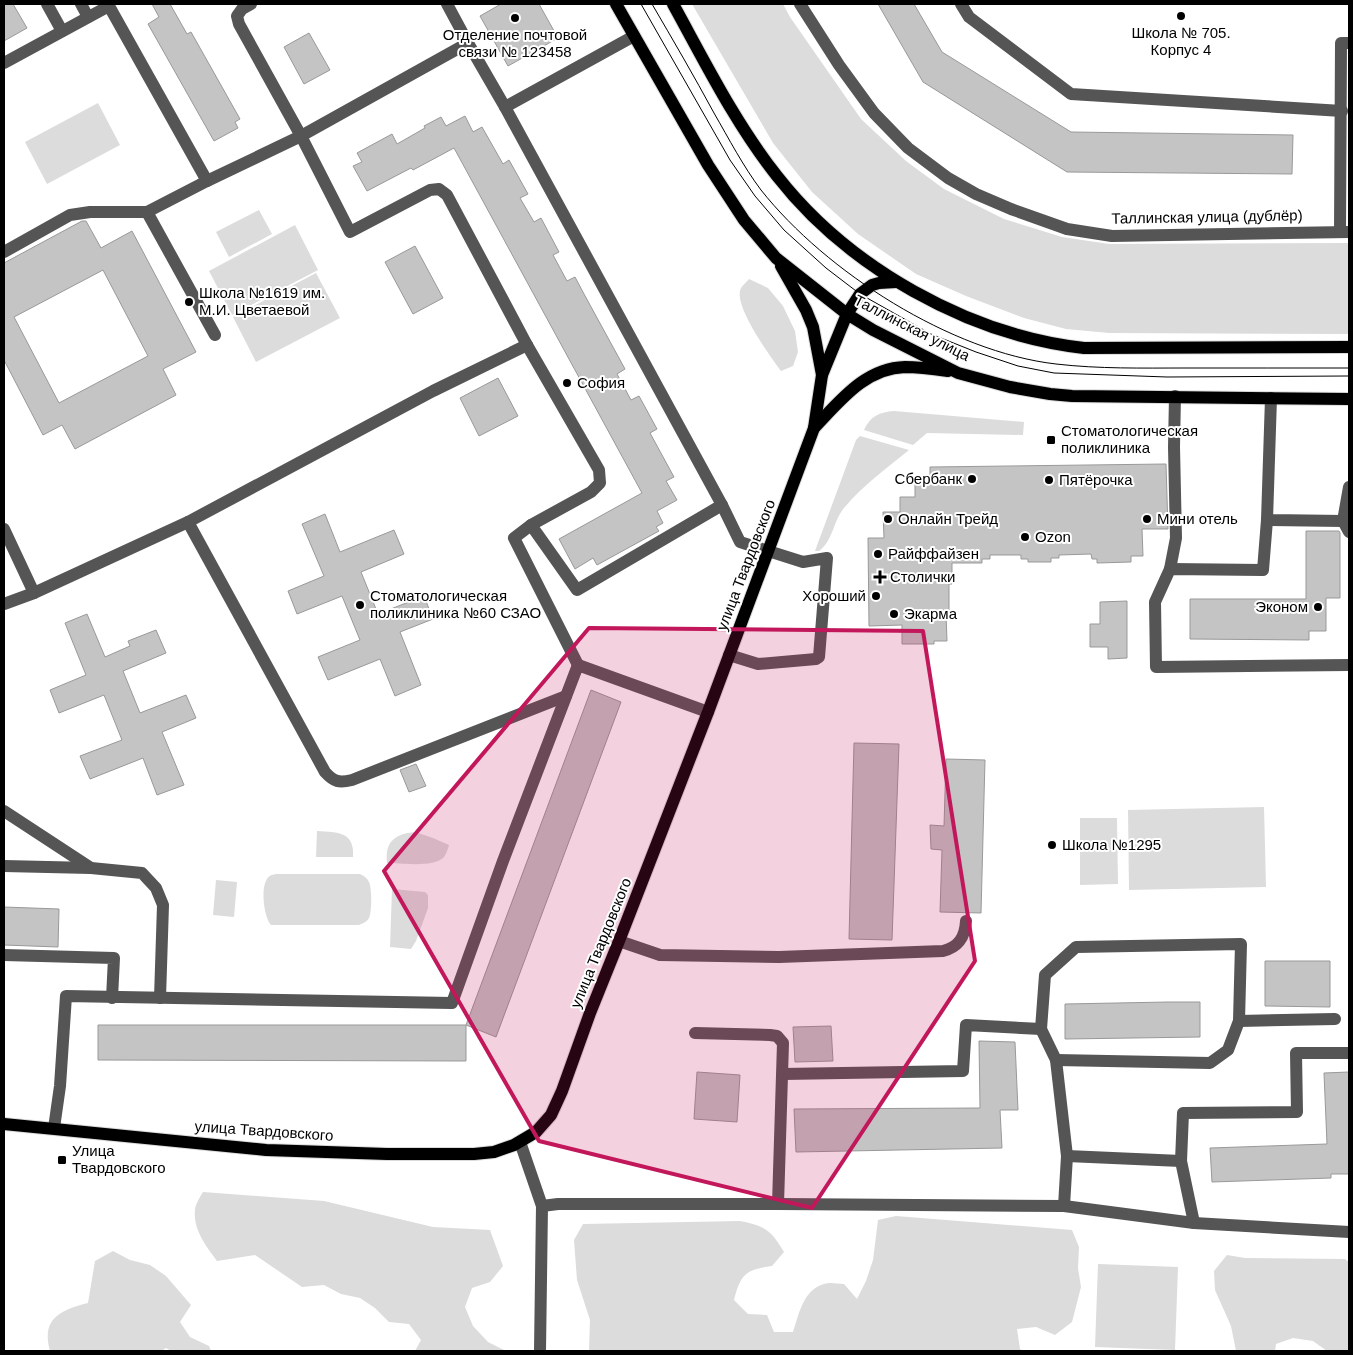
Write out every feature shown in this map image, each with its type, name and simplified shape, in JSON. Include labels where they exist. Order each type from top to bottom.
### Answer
[{"type":"main road","name":"Таллинская улица","points":[[616,4],[708,165],[744,220],[776,258],[847,314],[888,338],[958,373],[1010,387],[1050,394],[1072,396],[1349,399]]},
{"type":"main road","points":[[673,4],[742,128],[777,176],[822,225],[846,245],[896,282],[943,306],[975,320],[1031,338],[1066,346],[1100,349],[1349,347]]},
{"type":"main road","points":[[776,258],[810,320],[816,337],[822,374]]},
{"type":"main road","name":"улица Твардовского","points":[[4,1124],[266,1150],[310,1152],[474,1154],[502,1150],[536,1132],[555,1108],[590,1013],[620,941],[708,712],[814,428],[822,374],[847,314],[860,294],[872,285],[879,282],[896,282]]},
{"type":"main road","points":[[814,428],[855,386],[881,372],[904,368],[958,373]]},
{"type":"street","points":[[47,4],[62,31]]},
{"type":"street","points":[[80,4],[88,17]]},
{"type":"street","points":[[251,4],[242,9],[237,16],[240,24],[301,136],[350,232],[430,190],[439,189],[447,195],[527,345],[599,470],[600,484],[591,492],[532,525],[514,538],[578,665],[708,712]]},
{"type":"street","points":[[447,4],[722,505],[740,542],[803,562],[827,558],[819,657],[758,664],[729,655]]},
{"type":"street","name":"Таллинская улица (дублёр)","points":[[800,4],[839,65],[874,113],[908,148],[948,178],[994,202],[1067,229],[1112,236],[1345,232]]},
{"type":"street","points":[[961,4],[969,17],[1071,94],[1342,111]]},
{"type":"street","points":[[4,63],[108,5],[207,182]]},
{"type":"street","points":[[504,107],[634,36]]},
{"type":"street","points":[[4,252],[70,215],[90,212],[147,212],[301,136],[468,43]]},
{"type":"street","points":[[1345,232],[1341,43],[1349,43]]},
{"type":"street","points":[[147,212],[215,335]]},
{"type":"street","points":[[4,604],[34,593],[188,522],[433,391],[527,345]]},
{"type":"street","points":[[1175,396],[1176,538],[1170,570],[1155,602],[1156,667],[1349,665]]},
{"type":"street","points":[[1170,570],[1263,570],[1272,398]]},
{"type":"street","points":[[1349,487],[1343,521],[1349,532]]},
{"type":"street","points":[[532,525],[577,590],[722,505]]},
{"type":"street","points":[[1267,520],[1343,521]]},
{"type":"street","points":[[188,522],[326,772],[333,780],[342,783],[352,780],[566,696]]},
{"type":"street","points":[[4,529],[34,593]]},
{"type":"street","points":[[54,1128],[60,1086],[66,996],[452,1003],[503,861],[578,665]]},
{"type":"street","points":[[4,812],[91,868]]},
{"type":"street","points":[[4,866],[91,868],[142,874],[156,888],[163,906],[160,998]]},
{"type":"street","points":[[620,941],[660,955],[779,957],[943,951],[958,944],[963,938],[966,932],[966,921]]},
{"type":"street","points":[[1056,1060],[1210,1063],[1228,1050],[1239,1021],[1241,944],[1076,947],[1045,975],[1041,1029],[1056,1060],[1067,1156],[1064,1206]]},
{"type":"street","points":[[4,955],[114,958],[112,998]]},
{"type":"street","points":[[1239,1021],[1335,1019]]},
{"type":"street","points":[[782,1074],[963,1071],[966,1025],[1041,1029]]},
{"type":"street","points":[[695,1032],[770,1034],[778,1036],[783,1043],[778,1204]]},
{"type":"street","points":[[1194,1223],[1182,1160],[1183,1113],[1297,1112],[1296,1053],[1349,1053]]},
{"type":"street","points":[[520,1142],[542,1206],[540,1351]]},
{"type":"street","points":[[1067,1156],[1182,1160]]},
{"type":"street","points":[[542,1206],[558,1204],[1064,1206],[1194,1223],[1349,1232]]},
{"type":"highlighted area","points":[[589,628],[923,631],[975,961],[812,1208],[539,1141],[384,871]]},
{"type":"shaded area","points":[[692,4],[783,4],[790,17],[861,119],[906,161],[944,189],[1004,219],[1062,237],[1109,244],[1349,243],[1349,334],[1109,333],[1066,329],[1024,318],[966,296],[916,274],[858,234],[812,192],[773,143]]},
{"type":"shaded area","points":[[98,103],[120,145],[47,184],[25,142]]},
{"type":"shaded area","points":[[259,210],[272,234],[229,257],[216,232]]},
{"type":"shaded area","points":[[295,225],[318,270],[232,315],[209,271]]},
{"type":"shaded area","points":[[316,273],[340,318],[256,362],[233,317]]},
{"type":"shaded area","points":[[749,279],[768,288],[783,306],[795,331],[798,352],[793,366],[781,371],[748,320],[740,299],[740,291]]},
{"type":"shaded area","points":[[894,411],[1024,422],[1023,435],[927,433],[913,445],[864,430],[872,418],[884,412]]},
{"type":"shaded area","points":[[860,436],[909,450],[851,500],[840,513],[824,547],[819,551],[815,551],[856,440]]},
{"type":"shaded area","points":[[1264,807],[1266,887],[1129,890],[1128,810]]},
{"type":"shaded area","points":[[1080,818],[1117,818],[1118,884],[1080,885]]},
{"type":"shaded area","points":[[317,831],[344,835],[351,843],[353,857],[316,857]]},
{"type":"shaded area","points":[[415,832],[449,845],[444,857],[433,863],[425,864],[387,863],[389,844],[392,840],[401,835]]},
{"type":"shaded area","points":[[360,874],[366,878],[370,885],[371,906],[369,918],[359,925],[271,925],[265,910],[264,885],[271,875]]},
{"type":"shaded area","points":[[216,880],[237,882],[234,917],[213,915]]},
{"type":"shaded area","points":[[392,889],[425,892],[428,895],[428,908],[416,941],[411,949],[390,947]]},
{"type":"shaded area","points":[[203,1192],[324,1201],[433,1227],[490,1230],[503,1266],[490,1282],[472,1288],[465,1307],[473,1326],[488,1342],[506,1351],[415,1351],[421,1340],[409,1324],[389,1322],[375,1308],[360,1298],[341,1294],[324,1285],[302,1287],[255,1255],[217,1261],[201,1237],[196,1224],[195,1208]]},
{"type":"shaded area","points":[[896,1216],[1072,1230],[1079,1247],[1078,1268],[1081,1287],[1072,1322],[1055,1335],[1036,1327],[1017,1329],[1020,1349],[1023,1351],[589,1351],[590,1320],[577,1280],[574,1240],[583,1224],[740,1221],[761,1227],[771,1234],[784,1252],[772,1266],[750,1271],[742,1279],[734,1300],[748,1314],[767,1315],[774,1332],[793,1332],[803,1304],[817,1287],[826,1283],[844,1284],[857,1299],[873,1260],[878,1220]]},
{"type":"shaded area","points":[[113,1251],[130,1260],[150,1265],[166,1276],[191,1305],[180,1322],[190,1337],[209,1346],[211,1351],[171,1351],[166,1348],[161,1351],[50,1351],[48,1331],[51,1324],[61,1313],[88,1303],[95,1261]]},
{"type":"shaded area","points":[[1227,1255],[1245,1258],[1345,1259],[1349,1262],[1349,1351],[1327,1351],[1313,1341],[1293,1338],[1276,1344],[1275,1351],[1236,1351],[1231,1326],[1215,1290],[1214,1271]]},
{"type":"shaded area","points":[[1098,1264],[1178,1267],[1175,1350],[1095,1347]]},
{"type":"building","points":[[4,4],[13,4],[27,28],[4,41]]},
{"type":"building","points":[[152,4],[170,4],[187,34],[191,32],[240,119],[235,122],[238,128],[214,141],[148,24],[159,17]]},
{"type":"building","points":[[501,4],[539,4],[558,38],[508,66],[480,16]]},
{"type":"building","points":[[878,4],[914,4],[942,52],[1071,132],[1293,135],[1292,174],[1067,172],[923,82]]},
{"type":"building","points":[[309,33],[330,70],[304,84],[284,47]]},
{"type":"building","points":[[465,116],[473,132],[482,127],[503,164],[509,160],[528,194],[520,198],[534,222],[541,218],[559,252],[553,255],[567,281],[575,277],[625,369],[617,374],[631,400],[639,396],[657,429],[650,433],[674,477],[666,481],[677,500],[657,511],[663,523],[656,527],[659,531],[597,565],[593,558],[575,569],[559,539],[642,493],[454,148],[413,170],[411,168],[367,191],[353,166],[362,162],[357,153],[392,134],[397,144],[441,117],[446,126]]},
{"type":"building","points":[[82,221],[86,221],[101,248],[132,231],[196,352],[163,369],[176,395],[75,449],[62,425],[43,435],[4,360],[4,263]],"holes":[[[103,270],[148,356],[59,403],[14,317]]]},
{"type":"building","points":[[415,246],[443,298],[413,314],[385,262]]},
{"type":"building","points":[[498,378],[518,416],[479,436],[460,398]]},
{"type":"building","points":[[1166,464],[1168,529],[1142,529],[1143,556],[1131,556],[1131,562],[1097,563],[1097,559],[1092,559],[1091,554],[1059,555],[1059,558],[1051,558],[1051,562],[1028,562],[1028,559],[1021,559],[1021,555],[990,555],[990,559],[982,559],[982,563],[952,563],[952,584],[949,584],[949,614],[946,614],[947,641],[934,641],[934,644],[902,644],[902,625],[869,626],[868,538],[884,538],[883,512],[900,512],[900,497],[915,497],[915,483],[930,483],[930,467]]},
{"type":"building","name":"Стоматологическая поликлиника №60 СЗАО","points":[[325,514],[340,552],[394,530],[404,554],[361,572],[378,614],[424,596],[433,619],[400,632],[421,685],[395,696],[380,659],[328,680],[318,657],[360,640],[342,596],[297,614],[288,591],[324,576],[302,524]]},
{"type":"building","points":[[1306,531],[1339,531],[1340,533],[1340,598],[1326,598],[1326,631],[1309,631],[1309,640],[1190,639],[1190,599],[1306,599]]},
{"type":"building","points":[[1127,601],[1127,658],[1108,659],[1108,647],[1090,647],[1090,624],[1100,624],[1100,602]]},
{"type":"building","points":[[87,614],[105,657],[130,646],[128,641],[156,630],[166,653],[123,671],[140,713],[186,695],[196,718],[162,732],[184,785],[157,795],[143,758],[90,779],[80,756],[122,740],[104,695],[59,713],[50,690],[86,675],[65,623]]},
{"type":"building","points":[[591,690],[621,702],[496,1037],[466,1025]]},
{"type":"building","points":[[854,743],[899,744],[892,940],[849,939]]},
{"type":"building","points":[[946,759],[985,760],[981,913],[940,912],[942,850],[931,849],[930,825],[944,826]]},
{"type":"building","points":[[416,764],[426,786],[409,792],[400,770]]},
{"type":"building","points":[[4,907],[59,909],[58,947],[4,945]]},
{"type":"building","points":[[1265,961],[1330,961],[1330,1007],[1265,1006]]},
{"type":"building","points":[[1200,1002],[1200,1037],[1065,1039],[1065,1004]]},
{"type":"building","points":[[98,1025],[466,1025],[466,1061],[98,1060]]},
{"type":"building","points":[[831,1026],[833,1061],[795,1062],[793,1027]]},
{"type":"building","points":[[979,1041],[1015,1042],[1018,1110],[1000,1110],[1002,1148],[796,1152],[794,1109],[980,1108]]},
{"type":"building","points":[[697,1072],[740,1075],[737,1122],[694,1119]]},
{"type":"building","points":[[1349,1072],[1349,1174],[1331,1174],[1331,1178],[1212,1182],[1210,1148],[1327,1144],[1324,1073]]},
{"type":"tram line","points":[[641,4],[730,160],[755,196],[784,230],[826,268],[860,294],[931,334],[1018,366],[1054,373],[1167,377],[1349,376]]},
{"type":"tram line","points":[[652,4],[748,172],[788,221],[855,278],[894,303],[934,325],[975,343],[1016,356],[1056,364],[1120,368],[1349,368]]},
{"type":"place","name":"Школа № 705. Корпус 4","points":[[1181,16]]},
{"type":"place","name":"Отделение почтовой связи № 123458","points":[[515,18]]},
{"type":"place","name":"Школа №1619 им. М.И. Цветаевой","points":[[189,302]]},
{"type":"place","name":"София","points":[[567,383]]},
{"type":"place","name":"Стоматологическая поликлиника","points":[[1051,440]]},
{"type":"place","name":"Сбербанк","points":[[972,479]]},
{"type":"place","name":"Пятёрочка","points":[[1049,480]]},
{"type":"place","name":"Онлайн Трейд","points":[[888,519]]},
{"type":"place","name":"Мини отель","points":[[1147,519]]},
{"type":"place","name":"Ozon","points":[[1025,537]]},
{"type":"place","name":"Райффайзен","points":[[878,554]]},
{"type":"place","name":"Столички","points":[[880,577]]},
{"type":"place","name":"Хороший","points":[[876,596]]},
{"type":"place","name":"Стоматологическая поликлиника №60 СЗАО","points":[[360,605]]},
{"type":"place","name":"Эконом","points":[[1318,607]]},
{"type":"place","name":"Экарма","points":[[894,614]]},
{"type":"place","name":"Школа №1295","points":[[1052,845]]},
{"type":"place","name":"Улица Твардовского","points":[[62,1160]]}]
